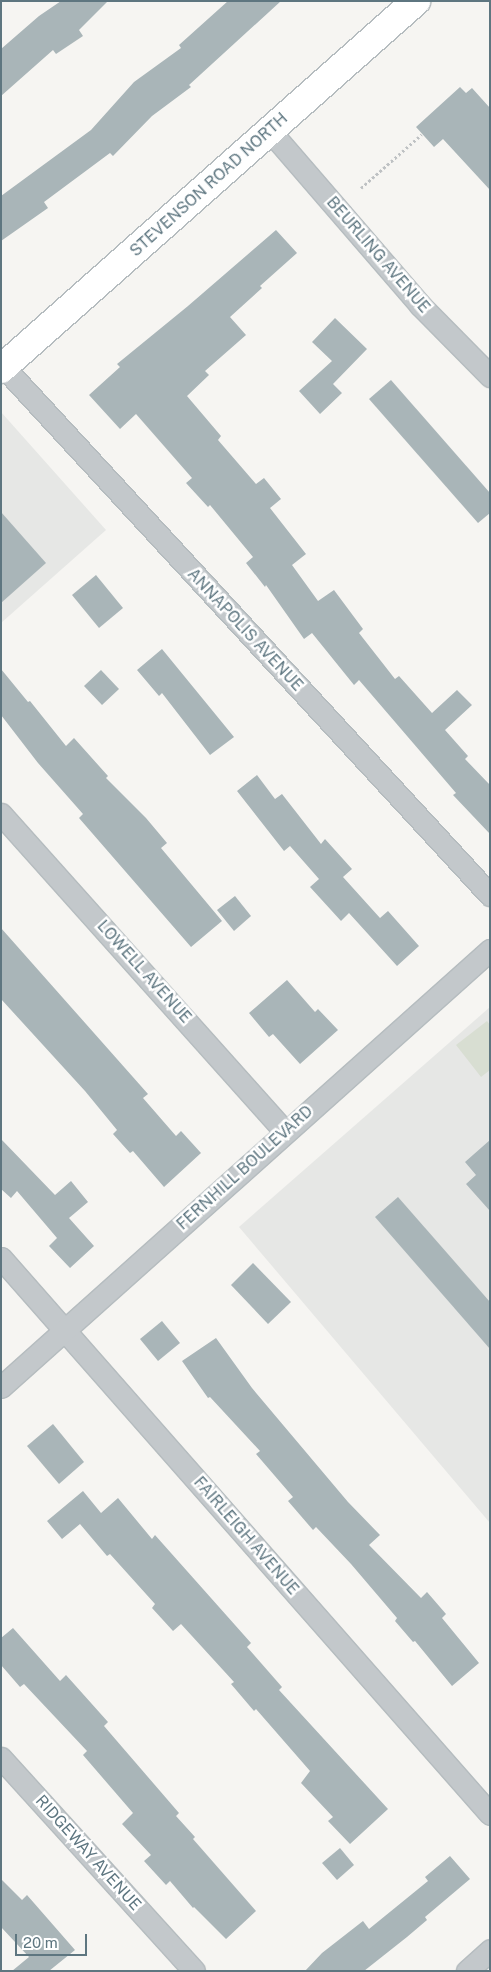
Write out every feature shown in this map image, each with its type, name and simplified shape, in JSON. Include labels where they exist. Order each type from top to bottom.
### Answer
[{"type":"main road","name":"STEVENSON ROAD NORTH","points":[[2,366],[416,1]]},
{"type":"street","name":"BEURLING AVENUE","points":[[270,131],[420,305],[490,376]]},
{"type":"street","name":"ANNAPOLIS AVENUE","points":[[2,366],[490,895]]},
{"type":"street","name":"LOWELL AVENUE","points":[[1,814],[285,1132]]},
{"type":"street","name":"FERNHILL BOULEVARD","points":[[1,1387],[490,950]]},
{"type":"street","name":"FAIRLEIGH AVENUE","points":[[1,1258],[490,1814]]},
{"type":"street","name":"RIDGEWAY AVENUE","points":[[1,1758],[194,1971]]},
{"type":"street","points":[[467,1971],[490,1950]]},
{"type":"path","points":[[361,188],[422,134]]},
{"type":"shaded area","points":[[1,412],[106,530],[1,623]]},
{"type":"shaded area","points":[[490,1007],[490,1523],[239,1227]]},
{"type":"shaded area","points":[[487,1021],[490,1025],[490,1070],[481,1077],[456,1045]]},
{"type":"building","points":[[61,1],[108,1],[79,30],[83,36],[56,54],[53,50],[1,96],[1,49],[39,16]]},
{"type":"building","points":[[228,1],[281,1],[189,85],[191,87],[152,116],[113,156],[110,153],[44,202],[48,208],[1,241],[1,196],[91,130],[134,82],[181,48],[179,45]]},
{"type":"building","points":[[460,87],[466,93],[472,88],[490,108],[490,190],[443,139],[434,147],[416,127]]},
{"type":"building","points":[[276,230],[297,253],[260,286],[262,288],[230,317],[246,335],[205,371],[209,375],[187,396],[221,436],[218,440],[256,484],[264,478],[281,499],[270,508],[306,554],[292,565],[318,601],[334,590],[363,629],[359,633],[395,679],[399,676],[432,713],[457,690],[472,705],[445,730],[468,756],[465,759],[490,785],[490,834],[453,795],[456,793],[359,680],[354,685],[312,633],[304,639],[266,585],[265,587],[246,563],[253,557],[210,505],[208,507],[186,483],[192,478],[136,414],[120,429],[89,395],[120,367],[117,364]]},
{"type":"building","points":[[335,318],[367,349],[333,384],[342,393],[320,414],[299,391],[332,361],[312,342]]},
{"type":"building","points":[[391,380],[490,493],[490,513],[478,523],[369,399]]},
{"type":"building","points":[[1,512],[46,563],[1,603]]},
{"type":"building","points":[[96,575],[123,608],[99,628],[72,595]]},
{"type":"building","points":[[162,649],[234,737],[210,755],[162,693],[159,696],[137,670]]},
{"type":"building","points":[[1,669],[28,702],[30,701],[66,746],[74,738],[108,776],[106,778],[146,818],[167,843],[161,848],[222,921],[191,947],[79,818],[83,814],[38,763],[1,715]]},
{"type":"building","points":[[101,670],[119,689],[102,705],[84,686]]},
{"type":"building","points":[[257,775],[275,799],[282,794],[321,844],[325,839],[352,869],[343,877],[380,918],[388,911],[419,946],[397,966],[349,913],[341,921],[310,887],[319,879],[290,846],[284,851],[237,791]]},
{"type":"building","points":[[235,896],[251,916],[234,931],[217,910]]},
{"type":"building","points":[[1,928],[148,1094],[143,1098],[176,1136],[181,1131],[201,1153],[164,1187],[133,1151],[130,1153],[113,1134],[117,1130],[85,1091],[1,999]]},
{"type":"building","points":[[287,980],[315,1012],[318,1009],[338,1030],[300,1064],[273,1034],[269,1037],[249,1013]]},
{"type":"building","points":[[1,1139],[55,1195],[71,1181],[88,1202],[69,1218],[94,1246],[70,1268],[49,1246],[57,1238],[17,1191],[11,1198],[1,1189]]},
{"type":"building","points":[[490,1140],[490,1211],[466,1184],[476,1175],[465,1162]]},
{"type":"building","points":[[398,1197],[490,1302],[490,1349],[375,1217]]},
{"type":"building","points":[[253,1263],[291,1302],[268,1324],[231,1285]]},
{"type":"building","points":[[162,1321],[180,1343],[158,1361],[140,1339]]},
{"type":"building","points":[[216,1338],[252,1388],[348,1502],[380,1535],[369,1545],[421,1598],[427,1592],[446,1614],[442,1618],[479,1663],[452,1686],[415,1641],[413,1642],[395,1621],[397,1618],[351,1564],[316,1527],[313,1530],[288,1501],[293,1497],[256,1454],[260,1451],[210,1397],[208,1398],[182,1361]]},
{"type":"building","points":[[53,1424],[84,1462],[59,1484],[27,1446]]},
{"type":"building","points":[[83,1491],[101,1513],[118,1498],[152,1539],[155,1535],[251,1643],[247,1647],[282,1687],[279,1690],[388,1809],[350,1844],[328,1821],[333,1817],[301,1783],[310,1771],[256,1709],[254,1711],[231,1684],[234,1682],[181,1624],[173,1631],[152,1608],[155,1604],[110,1554],[107,1556],[80,1524],[62,1539],[47,1521]]},
{"type":"building","points":[[13,1628],[60,1681],[66,1675],[108,1722],[104,1726],[179,1813],[176,1816],[195,1837],[193,1839],[256,1911],[226,1939],[193,1908],[170,1881],[166,1885],[144,1861],[151,1855],[122,1824],[133,1813],[83,1755],[87,1751],[24,1684],[20,1687],[1,1665],[1,1638]]},
{"type":"building","points":[[340,1848],[354,1865],[337,1880],[322,1863]]},
{"type":"building","points":[[450,1856],[470,1879],[425,1917],[427,1920],[407,1937],[364,1971],[305,1971],[322,1953],[363,1921],[369,1929],[428,1881],[425,1877]]},
{"type":"building","points":[[1,1879],[22,1900],[27,1895],[75,1950],[49,1971],[12,1971],[29,1957],[1,1927]]}]
